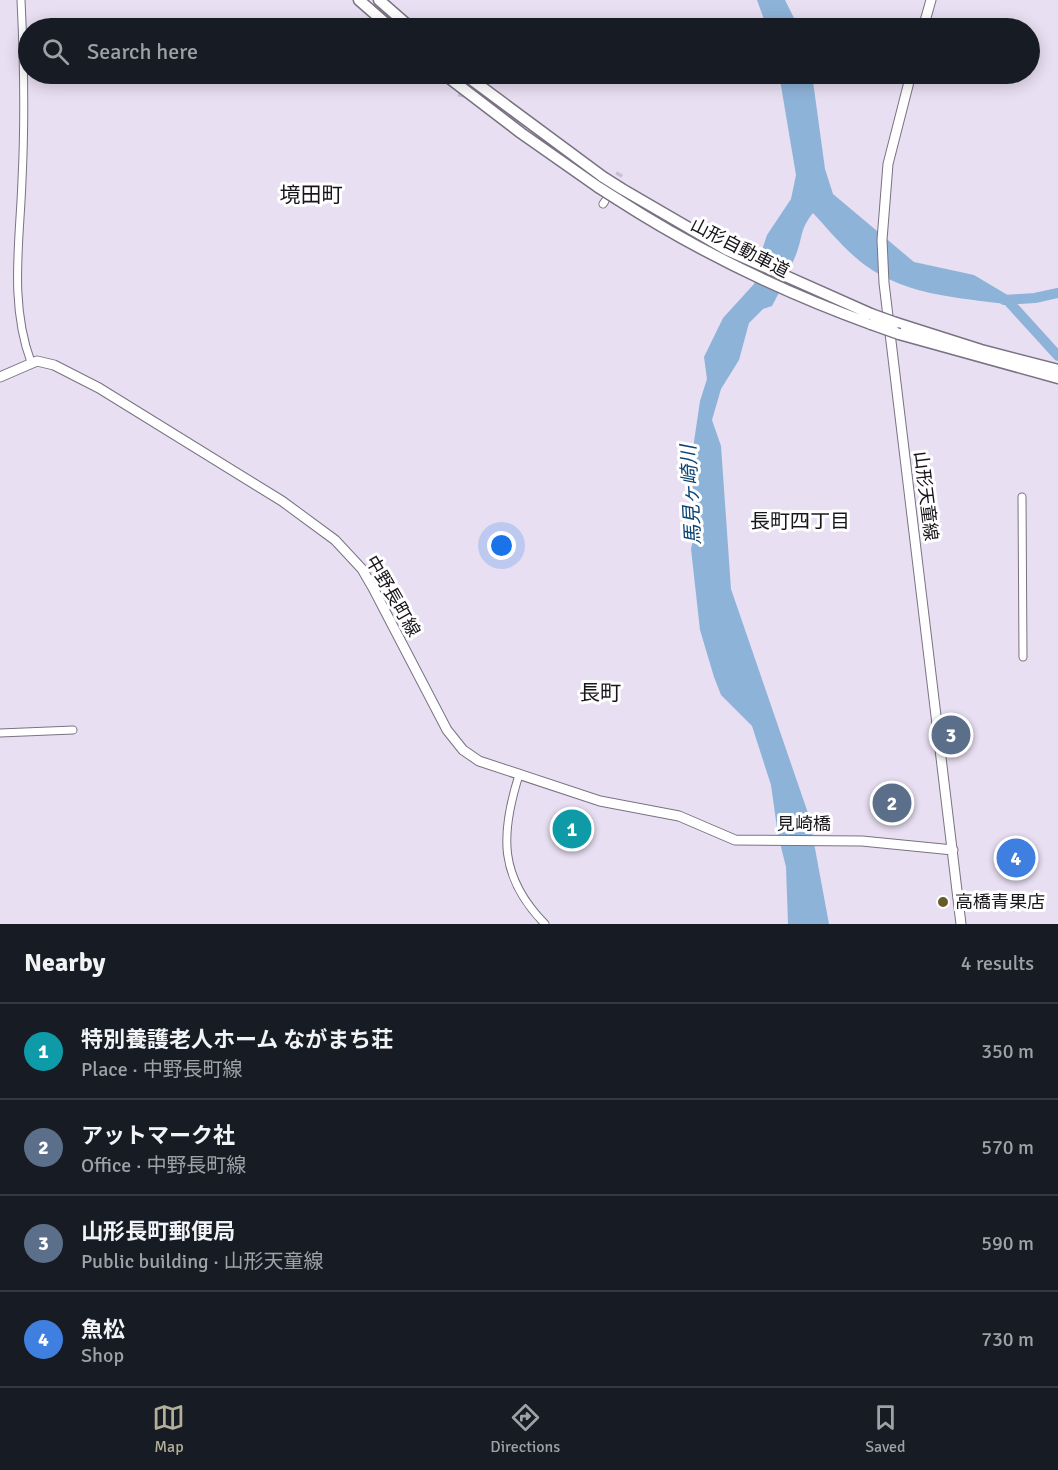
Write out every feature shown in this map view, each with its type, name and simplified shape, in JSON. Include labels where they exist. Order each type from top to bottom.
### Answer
[{"type":"highway","points":[[359,0],[380,18]]},
{"type":"highway","points":[[379,0],[400,18]]},
{"type":"highway","name":"山形自動車道","points":[[457,84],[521,133],[601,182]]},
{"type":"highway","name":"山形自動車道","points":[[477,84],[601,182],[612,198],[775,273],[836,306],[898,329],[1041,375],[1058,378]]},
{"type":"highway","name":"山形自動車道","points":[[898,329],[1058,369]]},
{"type":"main road","points":[[926,18],[931,0]]},
{"type":"main road","name":"山形天童線","points":[[908,84],[888,164],[883,205],[884,283],[961,924]]},
{"type":"main road","points":[[0,377],[31,362]]},
{"type":"main road","name":"中野長町線","points":[[31,362],[54,365],[99,388],[282,501],[322,529],[362,569],[432,702],[457,743],[479,761],[600,801],[679,816],[735,840],[747,841]]},
{"type":"main road","name":"見崎橋","points":[[747,841],[862,841],[953,850]]},
{"type":"street","points":[[21,0],[22,18]]},
{"type":"street","points":[[24,84],[17,302],[23,341],[31,362]]},
{"type":"street","points":[[1022,497],[1023,657]]},
{"type":"street","points":[[0,733],[73,730]]},
{"type":"street","points":[[519,775],[508,820],[509,863],[516,889],[545,924]]},
{"type":"water","points":[[757,0],[785,0],[794,18],[763,18]]},
{"type":"water","points":[[781,84],[813,84],[825,169],[833,194],[914,262],[974,275],[1016,300],[1012,305],[949,297],[890,280],[855,257],[813,213],[805,225],[795,257],[772,306],[763,309],[749,323],[739,360],[721,389],[712,420],[721,446],[731,589],[809,816],[829,924],[788,924],[786,867],[778,835],[771,785],[752,726],[721,695],[714,677],[700,630],[691,549],[695,530],[691,462],[700,401],[707,379],[704,357],[723,318],[754,284],[763,262],[762,250],[767,235],[791,199],[796,175]]},
{"type":"waterway","points":[[1004,300],[1035,298],[1058,293]]},
{"type":"waterway","points":[[1008,301],[1058,356]]},
{"type":"tunnel","points":[[461,97],[464,84]]},
{"type":"tunnel","points":[[613,185],[620,173]]},
{"type":"place","name":"山形長町郵便局","points":[[951,735]]},
{"type":"place","name":"アットマーク社","points":[[892,803]]},
{"type":"place","name":"特別養護老人ホーム ながまち荘","points":[[572,829]]},
{"type":"place","name":"魚松","points":[[1016,858]]},
{"type":"place","name":"高橋青果店","points":[[943,902]]},
{"type":"district","name":"境田町","points":[[311,195]]},
{"type":"district","name":"長町四丁目","points":[[800,521]]},
{"type":"district","name":"長町","points":[[600,693]]},
{"type":"water label","name":"馬見ヶ崎川","points":[[691,495]]}]
